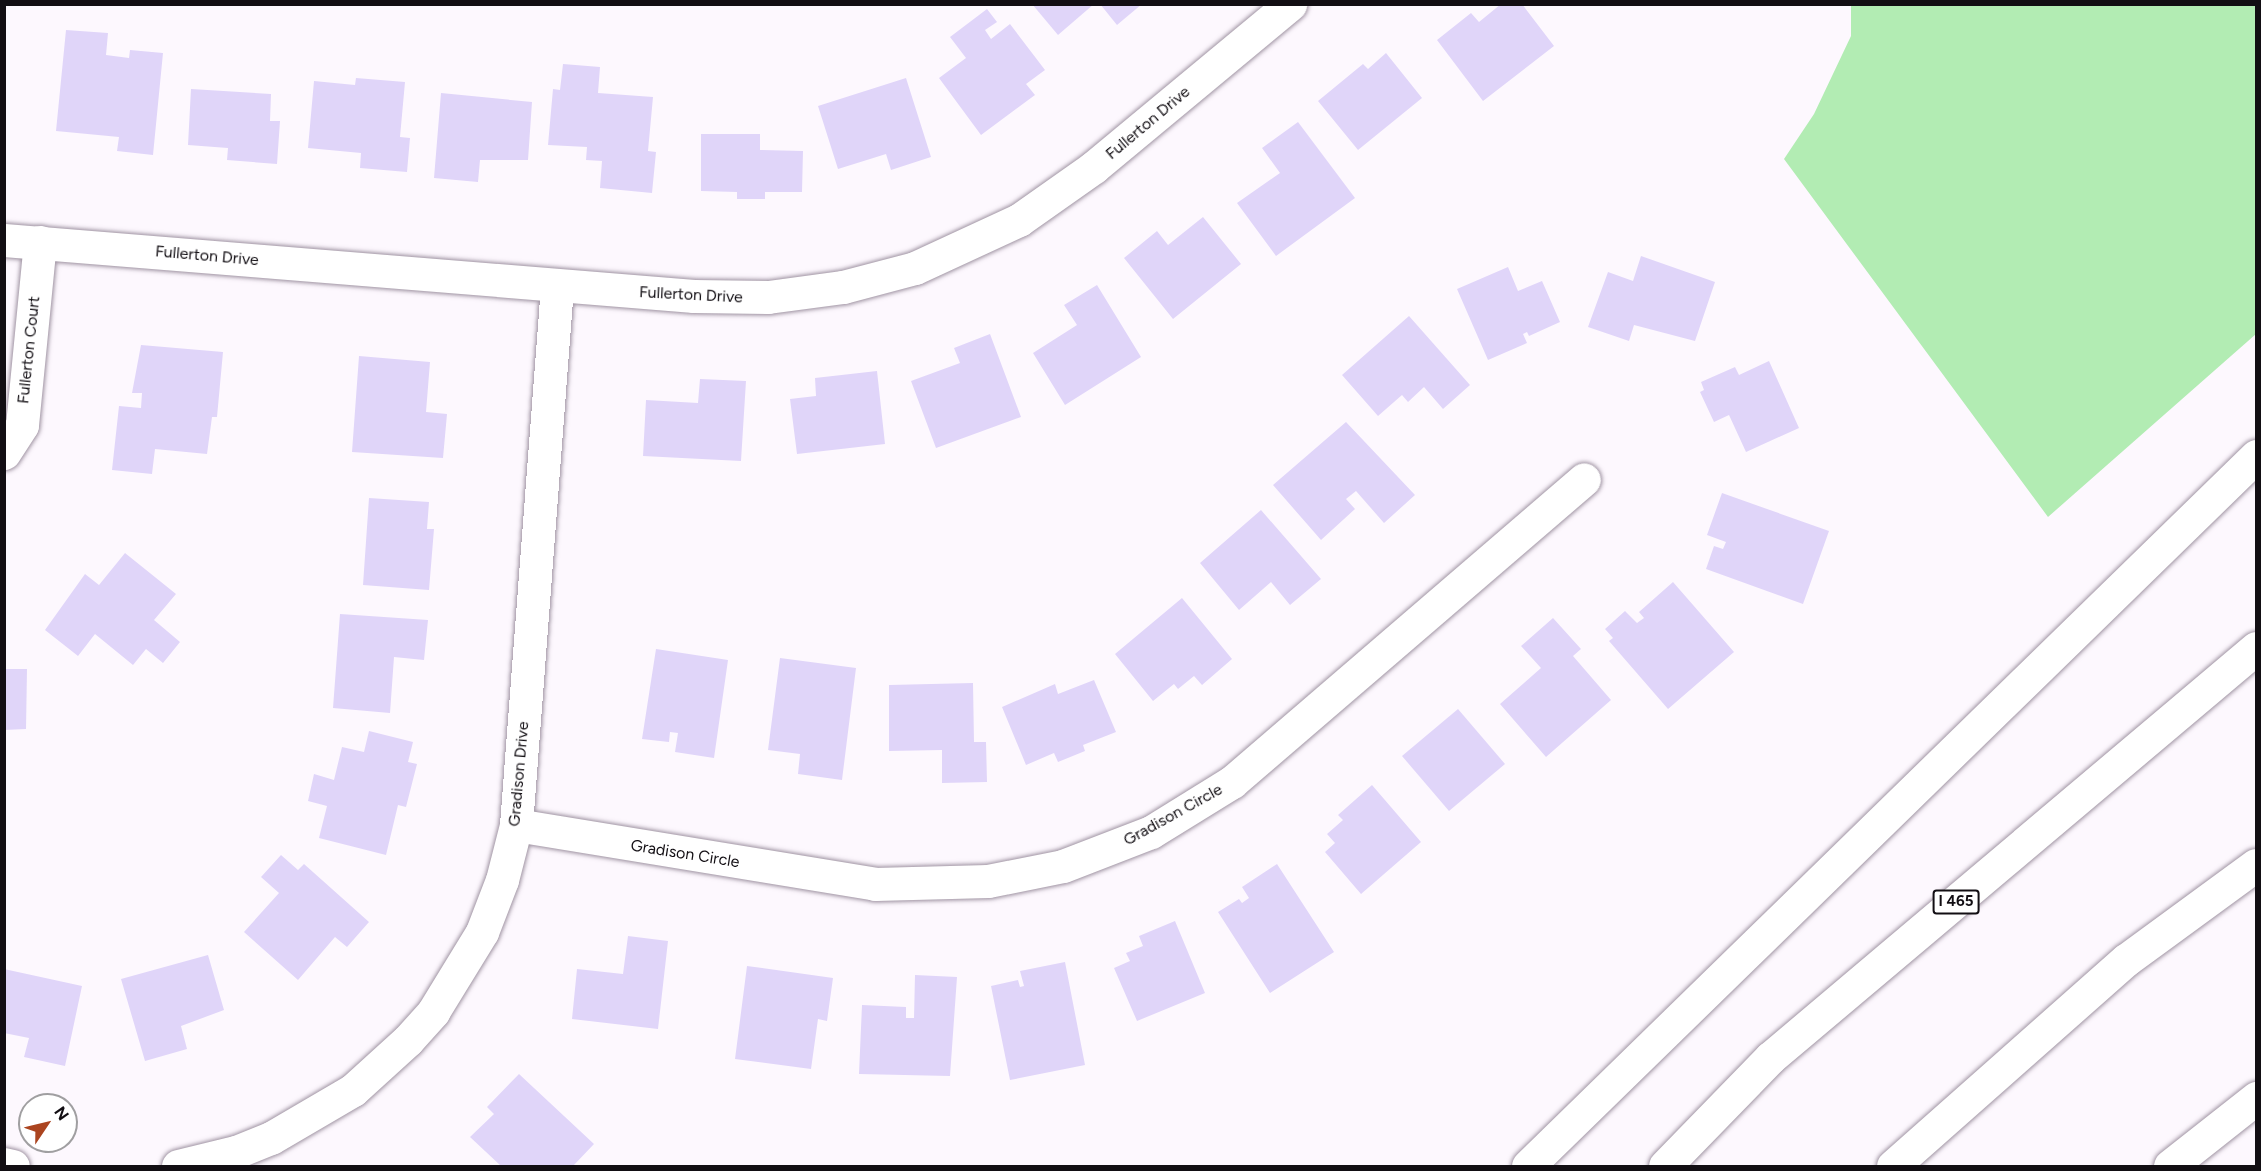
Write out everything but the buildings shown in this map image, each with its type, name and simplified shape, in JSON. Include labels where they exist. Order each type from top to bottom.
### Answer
[{"type":"main road","name":"Fullerton Drive","points":[[4,240],[694,297],[768,297],[843,287],[915,268],[1000,231],[1058,195],[1290,4]]},
{"type":"main road","name":"Fullerton Court","points":[[4,453],[22,425],[40,242]]},
{"type":"main road","name":"Gradison Drive","points":[[178,1167],[236,1152],[304,1121],[360,1084],[408,1040],[444,996],[482,932],[502,880],[516,825],[557,286]]},
{"type":"main road","points":[[1528,1167],[2256,456]]},
{"type":"main road","name":"Gradison Circle","points":[[516,825],[875,884],[988,881],[1063,866],[1151,832],[1232,782],[1584,480]]},
{"type":"main road","name":"I 465","points":[[1665,1167],[1770,1058],[2256,648]]},
{"type":"main road","points":[[1893,1167],[2126,960],[2256,865]]},
{"type":"main road","points":[[2170,1167],[2256,1098]]},
{"type":"main road","points":[[4,1164],[13,1167]]},
{"type":"green space","points":[[1851,5],[2256,5],[2256,334],[2048,517],[1784,159],[1814,114],[1851,36]]}]
